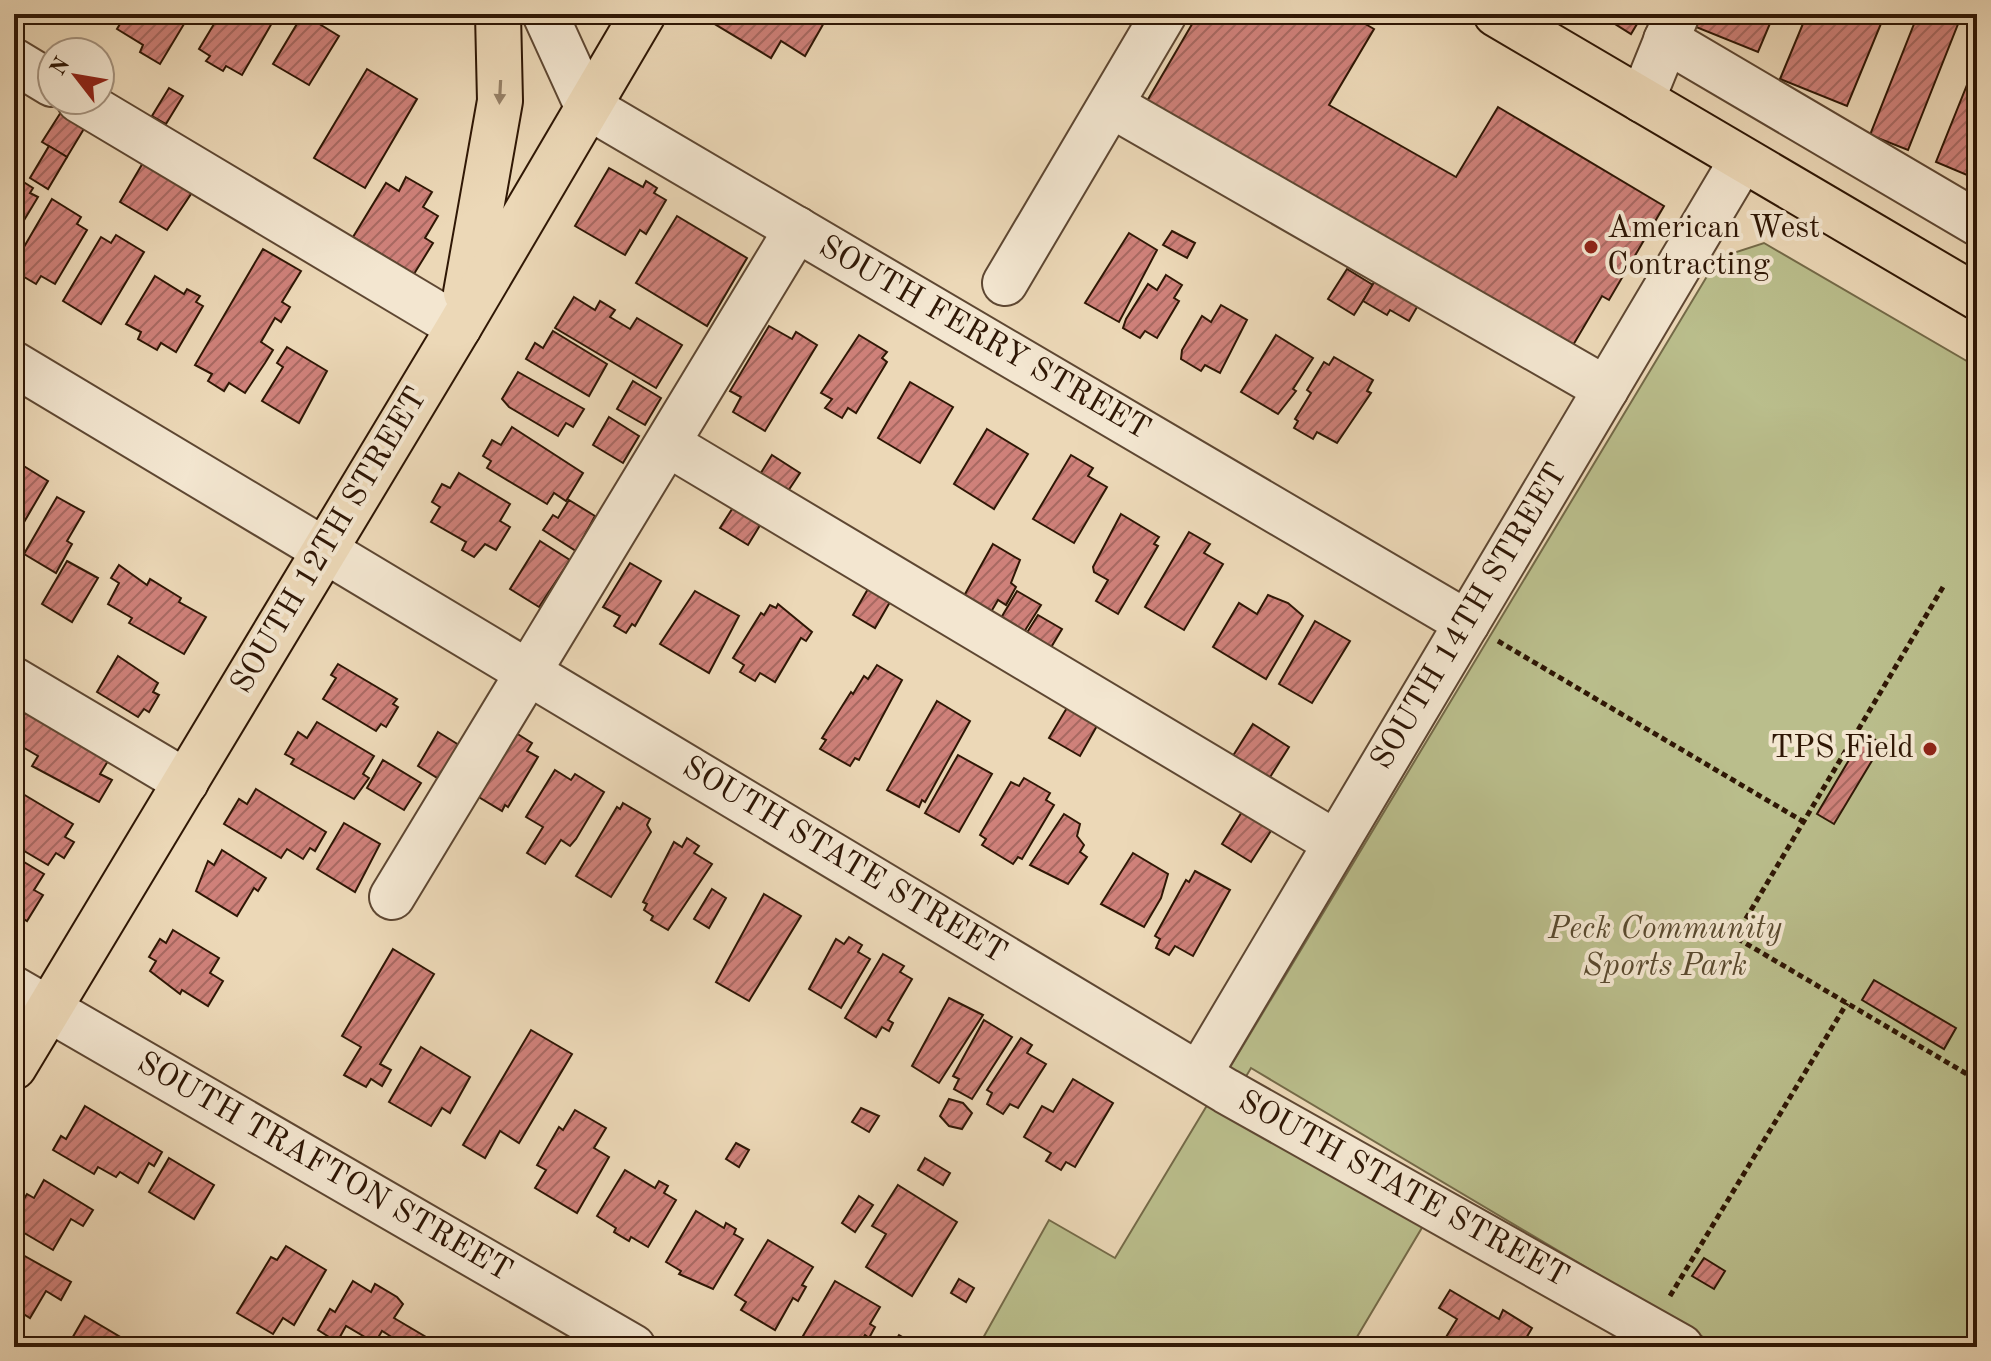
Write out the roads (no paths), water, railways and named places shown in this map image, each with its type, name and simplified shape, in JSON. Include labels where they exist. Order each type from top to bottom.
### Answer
[{"type":"main road","points":[[459,327],[493,155],[500,101],[498,14]]},
{"type":"main road","name":"SOUTH 12TH STREET","points":[[14,1067],[31,1000],[186,782],[643,14]]},
{"type":"main road","points":[[1496,14],[1977,297]]},
{"type":"street","points":[[545,14],[587,106]]},
{"type":"street","points":[[1005,283],[1164,14]]},
{"type":"street","points":[[1642,100],[1672,27],[1977,223]]},
{"type":"street","points":[[14,61],[36,74]]},
{"type":"street","points":[[1111,105],[1606,389]]},
{"type":"street","name":"SOUTH FERRY STREET","points":[[587,106],[1467,623]]},
{"type":"street","points":[[106,116],[459,327]]},
{"type":"street","name":"SOUTH 14TH STREET","points":[[1199,1074],[1742,160]]},
{"type":"street","points":[[392,897],[797,229]]},
{"type":"street","name":"SOUTH STATE STREET","points":[[14,364],[1199,1074],[1657,1341]]},
{"type":"street","points":[[668,444],[1336,843]]},
{"type":"street","points":[[14,680],[186,782]]},
{"type":"street","name":"SOUTH TRAFTON STREET","points":[[31,1000],[633,1347]]},
{"type":"place","name":"American West Contracting","points":[[1591,247]]},
{"type":"place","name":"TPS Field","points":[[1930,749]]},
{"type":"park label","name":"Peck Community Sports Park","points":[[1665,948]]}]
